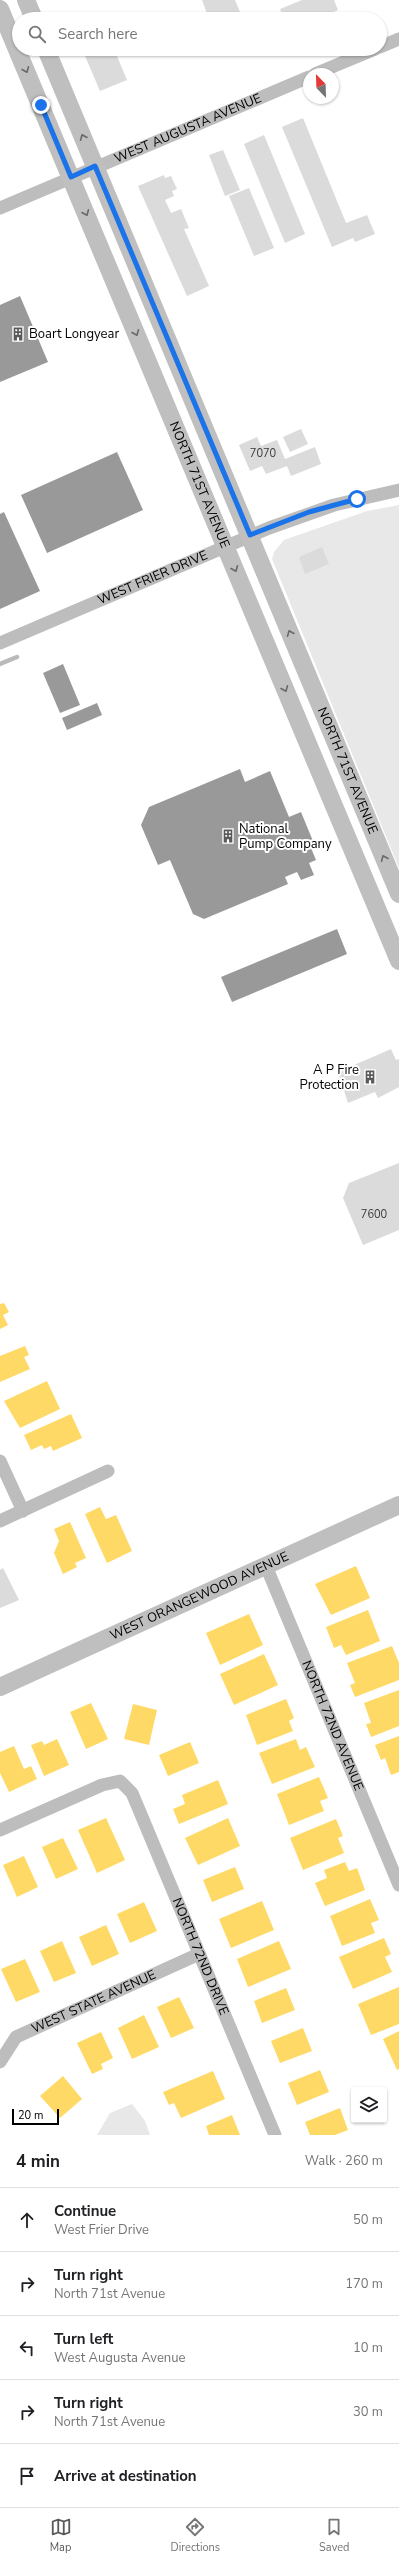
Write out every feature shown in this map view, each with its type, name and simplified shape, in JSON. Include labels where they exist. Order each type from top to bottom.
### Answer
[{"type":"street","points":[[26,0],[31,12]]},
{"type":"street","name":"NORTH 71ST AVENUE","points":[[0,9],[12,37]]},
{"type":"street","points":[[387,44],[399,39]]},
{"type":"street","name":"NORTH 71ST AVENUE","points":[[20,56],[399,961]]},
{"type":"street","name":"NORTH 71ST AVENUE","points":[[49,56],[399,894]]},
{"type":"street","points":[[329,68],[358,56]]},
{"type":"street","name":"WEST AUGUSTA AVENUE","points":[[0,208],[95,166],[303,79]]},
{"type":"street","points":[[163,397],[188,387]]},
{"type":"street","name":"WEST FRIER DRIVE","points":[[0,643],[250,535],[334,505],[399,490]]},
{"type":"street","points":[[307,742],[331,733]]},
{"type":"street","points":[[0,1461],[23,1511]]},
{"type":"street","points":[[0,1521],[108,1471]]},
{"type":"street","name":"WEST ORANGEWOOD AVENUE","points":[[0,1687],[399,1505]]},
{"type":"street","name":"NORTH 72ND AVENUE","points":[[266,1566],[399,1885]]},
{"type":"street","name":"NORTH 72ND DRIVE","points":[[0,1830],[102,1785],[120,1780],[132,1792],[275,2135]]},
{"type":"street","name":"WEST STATE AVENUE","points":[[0,2062],[16,2037],[199,1954]]},
{"type":"shaded area","points":[[399,505],[399,868],[272,559],[274,552],[284,540],[367,511]]},
{"type":"shaded area","points":[[132,2104],[145,2121],[150,2135],[97,2135],[110,2113]]},
{"type":"building: Homes","points":[[4,1303],[9,1312],[3,1315],[8,1325],[0,1329],[0,1304]]},
{"type":"building: Homes","points":[[25,1346],[29,1355],[24,1357],[30,1369],[0,1382],[0,1356]]},
{"type":"building: Homes","points":[[47,1381],[60,1409],[20,1428],[4,1401]]},
{"type":"building: Homes","points":[[71,1414],[82,1438],[53,1451],[51,1446],[44,1449],[42,1445],[31,1450],[24,1435]]},
{"type":"building: Homes","points":[[100,1507],[106,1519],[116,1515],[132,1551],[107,1563],[85,1514]]},
{"type":"building: Homes","points":[[70,1522],[86,1558],[75,1563],[77,1567],[63,1574],[54,1553],[59,1541],[54,1529]]},
{"type":"building: Homes","points":[[356,1566],[370,1598],[331,1615],[315,1584]]},
{"type":"building: Homes","points":[[368,1610],[380,1641],[346,1655],[341,1645],[334,1648],[326,1627]]},
{"type":"building: Homes","points":[[249,1614],[263,1645],[220,1665],[206,1633]]},
{"type":"building: Homes","points":[[392,1646],[399,1663],[399,1680],[355,1697],[350,1685],[355,1683],[347,1663]]},
{"type":"building: Homes","points":[[264,1654],[278,1685],[234,1705],[220,1674]]},
{"type":"building: Homes","points":[[399,1690],[399,1726],[371,1737],[366,1724],[371,1723],[364,1703]]},
{"type":"building: Homes","points":[[286,1699],[294,1718],[289,1721],[293,1731],[257,1745],[246,1715]]},
{"type":"building: Homes","points":[[91,1703],[108,1739],[86,1749],[70,1712]]},
{"type":"building: Homes","points":[[133,1704],[157,1710],[149,1745],[124,1739]]},
{"type":"building: Homes","points":[[399,1736],[399,1772],[391,1775],[385,1758],[381,1760],[375,1745]]},
{"type":"building: Homes","points":[[57,1739],[69,1765],[44,1776],[31,1745],[42,1741],[44,1745]]},
{"type":"building: Homes","points":[[296,1739],[300,1750],[306,1747],[315,1767],[272,1784],[259,1753]]},
{"type":"building: Homes","points":[[190,1742],[199,1763],[168,1776],[159,1755]]},
{"type":"building: Homes","points":[[14,1746],[24,1769],[31,1766],[37,1779],[9,1792],[0,1773],[0,1752]]},
{"type":"building: Homes","points":[[319,1777],[328,1798],[320,1801],[324,1811],[289,1825],[277,1794]]},
{"type":"building: Homes","points":[[218,1780],[228,1804],[179,1824],[173,1809],[185,1804],[182,1795]]},
{"type":"building: Homes","points":[[106,1818],[125,1860],[97,1873],[78,1830]]},
{"type":"building: Homes","points":[[228,1818],[240,1846],[198,1865],[185,1838]]},
{"type":"building: Homes","points":[[336,1819],[343,1836],[338,1838],[344,1853],[303,1870],[290,1838]]},
{"type":"building: Homes","points":[[63,1838],[78,1869],[56,1879],[42,1847]]},
{"type":"building: Homes","points":[[24,1856],[38,1887],[17,1897],[3,1865]]},
{"type":"building: Homes","points":[[345,1862],[349,1871],[357,1868],[365,1890],[325,1906],[315,1883],[327,1878],[324,1870]]},
{"type":"building: Homes","points":[[235,1867],[244,1889],[212,1902],[203,1880]]},
{"type":"building: Homes","points":[[370,1899],[379,1920],[371,1923],[375,1933],[342,1946],[330,1916]]},
{"type":"building: Homes","points":[[262,1901],[274,1930],[231,1948],[219,1919]]},
{"type":"building: Homes","points":[[144,1902],[157,1931],[130,1943],[117,1914]]},
{"type":"building: Homes","points":[[106,1925],[119,1954],[92,1966],[79,1937]]},
{"type":"building: Homes","points":[[384,1938],[391,1954],[385,1957],[392,1972],[353,1989],[339,1957]]},
{"type":"building: Homes","points":[[62,1941],[76,1973],[54,1982],[40,1951]]},
{"type":"building: Homes","points":[[279,1941],[291,1969],[248,1987],[237,1959]]},
{"type":"building: Homes","points":[[25,1959],[40,1992],[16,2002],[1,1969]]},
{"type":"building: Homes","points":[[399,1987],[399,2024],[371,2035],[358,2004]]},
{"type":"building: Homes","points":[[286,1988],[295,2010],[262,2023],[254,2001]]},
{"type":"building: Homes","points":[[179,1997],[194,2028],[171,2038],[157,2007]]},
{"type":"building: Homes","points":[[144,2015],[159,2047],[132,2059],[118,2028]]},
{"type":"building: Homes","points":[[303,2028],[312,2051],[280,2063],[271,2041]]},
{"type":"building: Homes","points":[[399,2031],[399,2069],[397,2070],[383,2039]]},
{"type":"building: Homes","points":[[101,2032],[113,2058],[101,2064],[103,2069],[92,2074],[77,2043]]},
{"type":"building: Homes","points":[[320,2070],[329,2092],[297,2105],[288,2083]]},
{"type":"building: Homes","points":[[213,2071],[225,2099],[181,2118],[174,2103],[169,2105],[163,2092]]},
{"type":"building: Homes","points":[[63,2076],[82,2099],[60,2118],[40,2096]]},
{"type":"building: Homes","points":[[340,2108],[348,2130],[335,2135],[310,2135],[305,2122]]},
{"type":"building: Homes","points":[[232,2115],[240,2135],[209,2135],[206,2126]]},
{"type":"building: Industry","name":"Boart Longyear","points":[[20,296],[48,362],[0,382],[0,305]]},
{"type":"building: Industry","points":[[117,452],[143,510],[47,553],[21,495]]},
{"type":"building: Industry","points":[[4,512],[40,591],[0,609],[0,514]]},
{"type":"building: Industry","points":[[63,664],[80,705],[60,713],[43,673]]},
{"type":"building: Industry","points":[[97,703],[102,715],[67,730],[62,718]]},
{"type":"building: Industry","name":"National Pump Company","points":[[240,769],[245,782],[270,771],[289,817],[301,812],[315,846],[311,848],[316,860],[309,863],[314,875],[301,880],[297,872],[285,877],[288,884],[204,919],[193,914],[170,860],[158,865],[141,825],[149,807]]},
{"type":"building: Industry","points":[[337,929],[347,954],[232,1002],[221,977]]},
{"type":"building: Other","points":[[202,0],[235,0],[240,12],[206,12]]},
{"type":"building: Other","points":[[302,0],[334,0],[338,10],[333,12],[281,12],[280,9]]},
{"type":"building: Other","points":[[85,56],[117,56],[127,80],[100,91]]},
{"type":"building: Other","points":[[303,118],[346,223],[367,215],[375,234],[355,242],[353,238],[332,247],[282,127]]},
{"type":"building: Other","points":[[264,135],[305,234],[285,243],[244,144]]},
{"type":"building: Other","points":[[223,150],[240,190],[225,196],[209,155]]},
{"type":"building: Other","points":[[164,175],[165,178],[171,176],[177,189],[172,191],[174,196],[165,200],[171,213],[181,209],[189,228],[184,229],[209,286],[187,296],[138,186]]},
{"type":"building: Other","points":[[249,188],[274,248],[254,256],[229,196]]},
{"type":"building: Other","points":[[301,429],[308,444],[290,452],[283,437]]},
{"type":"building: Other","points":[[257,437],[261,446],[277,440],[285,459],[315,447],[321,464],[291,476],[287,466],[266,474],[262,466],[250,471],[239,445]]},
{"type":"building: Other","points":[[322,547],[329,564],[305,574],[299,557]]},
{"type":"building: Other","name":"A P Fire Protection","points":[[391,1049],[396,1060],[399,1059],[399,1087],[378,1098],[375,1092],[348,1103],[338,1072]]},
{"type":"building: Other","points":[[399,1163],[399,1230],[363,1245],[343,1198],[349,1183]]},
{"type":"building: Other","points":[[3,1568],[19,1600],[0,1608],[0,1570]]},
{"type":"waterway","points":[[0,664],[17,657]]},
{"type":"place","name":"Boart Longyear","points":[[18,334]]},
{"type":"place","name":"National Pump Company","points":[[228,836]]},
{"type":"place","name":"A P Fire Protection","points":[[370,1077]]},
{"type":"route","points":[[41,105],[71,177],[95,166],[250,535],[309,512],[357,499]]}]
